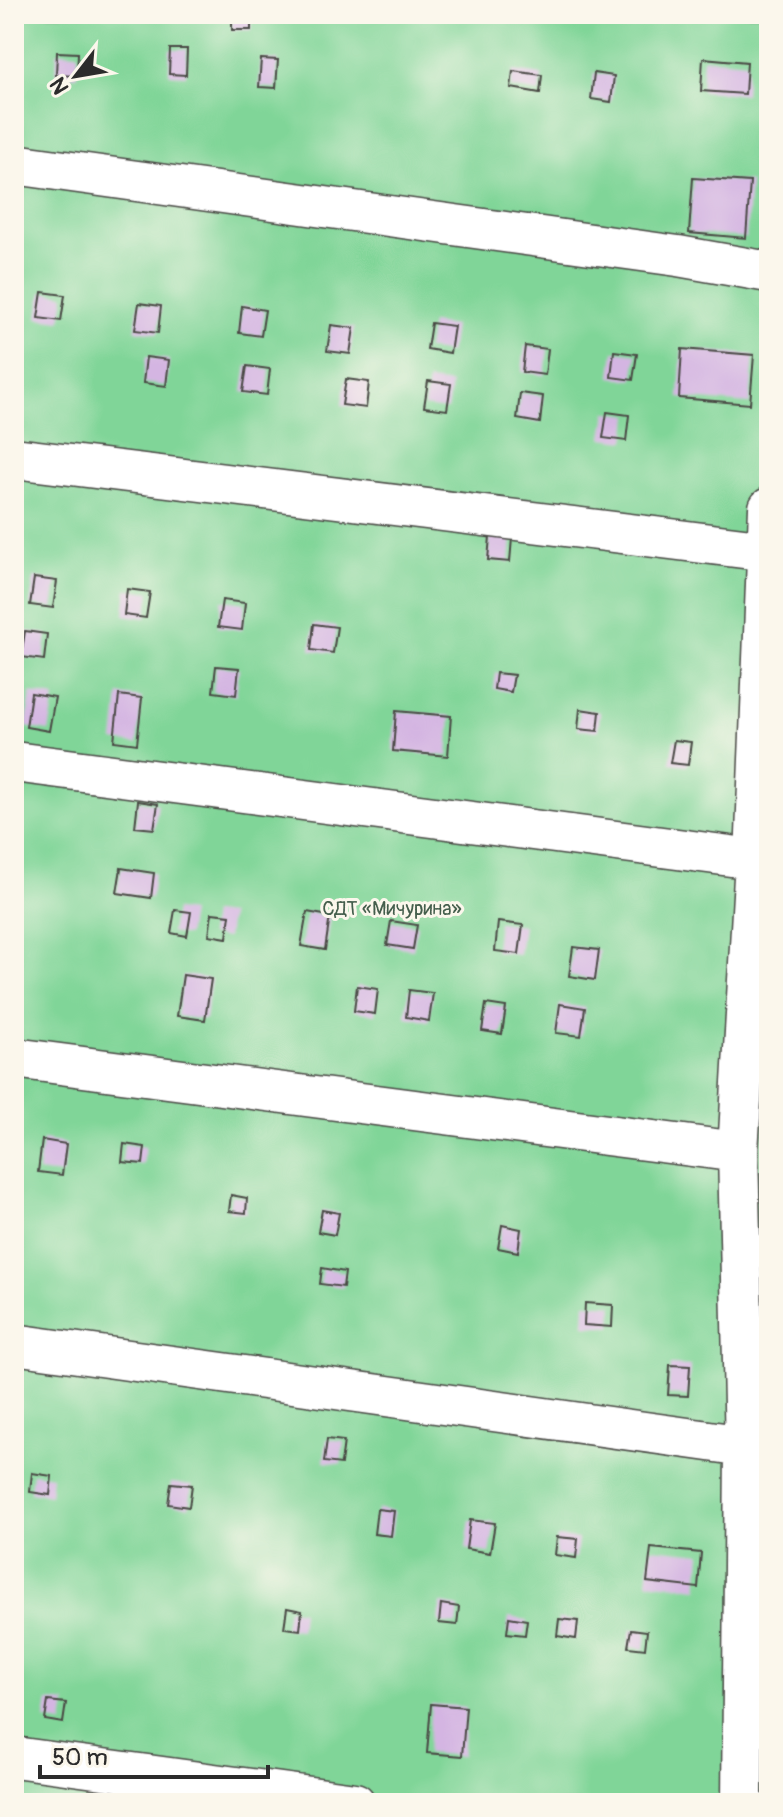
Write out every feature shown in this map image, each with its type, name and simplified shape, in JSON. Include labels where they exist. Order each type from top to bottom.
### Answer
[{"type":"lane","points":[[14,164],[678,256],[769,272]]},
{"type":"lane","points":[[14,458],[768,551]]},
{"type":"lane","points":[[742,1803],[745,1446],[738,1152],[762,861],[769,508]]},
{"type":"lane","points":[[14,762],[762,861]]},
{"type":"lane","points":[[14,1058],[738,1152]]},
{"type":"lane","points":[[14,1344],[745,1446]]},
{"type":"lane","points":[[14,1757],[355,1803]]},
{"type":"green space","name":"СДТ «Мичурина»","points":[[14,14],[769,14],[769,1803],[14,1803]]},
{"type":"building","points":[[232,14],[251,14],[251,30],[232,30]]},
{"type":"building","points":[[170,49],[187,49],[186,75],[169,74]]},
{"type":"building","points":[[57,52],[78,53],[77,76],[56,75]]},
{"type":"building","points":[[703,58],[747,62],[745,94],[701,91]]},
{"type":"building","points":[[261,59],[278,60],[276,88],[259,87]]},
{"type":"building","points":[[513,71],[542,75],[540,93],[511,88]]},
{"type":"building","points":[[594,73],[614,76],[611,102],[591,99]]},
{"type":"building","points":[[693,178],[750,182],[746,238],[689,233]]},
{"type":"building","points":[[42,292],[65,295],[61,321],[38,318]]},
{"type":"building","points":[[139,303],[161,306],[158,333],[135,330]]},
{"type":"building","points":[[242,306],[265,310],[261,336],[239,333]]},
{"type":"building","points":[[431,323],[454,326],[450,353],[427,349]]},
{"type":"building","points":[[331,325],[354,328],[350,354],[327,351]]},
{"type":"building","points":[[525,346],[548,349],[545,375],[522,372]]},
{"type":"building","points":[[682,349],[754,355],[750,404],[679,398]]},
{"type":"building","points":[[614,351],[637,354],[633,380],[611,377]]},
{"type":"building","points":[[146,357],[169,360],[166,386],[143,383]]},
{"type":"building","points":[[247,366],[270,369],[267,395],[243,392]]},
{"type":"building","points":[[346,379],[369,382],[366,408],[342,405]]},
{"type":"building","points":[[428,381],[451,384],[447,410],[424,407]]},
{"type":"building","points":[[520,393],[543,396],[540,423],[517,419]]},
{"type":"building","points":[[607,412],[629,415],[626,441],[603,438]]},
{"type":"building","points":[[490,536],[512,538],[510,562],[488,560]]},
{"type":"building","points":[[34,578],[57,581],[53,608],[30,605]]},
{"type":"building","points":[[127,589],[150,592],[146,618],[124,615]]},
{"type":"building","points":[[222,600],[245,603],[242,630],[218,627]]},
{"type":"building","points":[[314,624],[337,627],[333,653],[311,650]]},
{"type":"building","points":[[25,631],[47,634],[44,660],[21,657]]},
{"type":"building","points":[[216,666],[239,668],[236,695],[213,692]]},
{"type":"building","points":[[496,673],[514,675],[511,692],[494,689]]},
{"type":"building","points":[[31,693],[55,697],[49,731],[26,727]]},
{"type":"building","points":[[119,695],[142,698],[137,744],[114,741]]},
{"type":"building","points":[[580,709],[600,712],[598,731],[578,729]]},
{"type":"building","points":[[396,711],[451,716],[448,756],[393,751]]},
{"type":"building","points":[[674,740],[691,742],[688,765],[670,763]]},
{"type":"building","points":[[138,801],[158,804],[154,829],[135,827]]},
{"type":"building","points":[[121,868],[154,873],[151,898],[117,893]]},
{"type":"building","points":[[175,910],[191,912],[187,936],[171,933]]},
{"type":"building","points":[[307,912],[330,916],[325,950],[301,946]]},
{"type":"building","points":[[212,913],[230,915],[227,938],[209,935]]},
{"type":"building","points":[[391,921],[417,925],[413,949],[387,945]]},
{"type":"building","points":[[498,922],[523,925],[519,954],[495,951]]},
{"type":"building","points":[[573,947],[599,950],[595,980],[569,976]]},
{"type":"building","points":[[183,975],[211,979],[205,1020],[177,1016]]},
{"type":"building","points":[[357,986],[378,989],[375,1014],[354,1011]]},
{"type":"building","points":[[409,990],[433,993],[429,1021],[406,1017]]},
{"type":"building","points":[[486,1004],[506,1007],[502,1034],[482,1031]]},
{"type":"building","points":[[560,1004],[585,1008],[581,1036],[556,1033]]},
{"type":"building","points":[[42,1140],[66,1144],[62,1175],[38,1172]]},
{"type":"building","points":[[124,1144],[145,1147],[143,1164],[122,1162]]},
{"type":"building","points":[[231,1195],[247,1198],[246,1213],[229,1211]]},
{"type":"building","points":[[322,1210],[339,1213],[335,1235],[318,1232]]},
{"type":"building","points":[[502,1225],[521,1229],[518,1252],[498,1248]]},
{"type":"building","points":[[322,1268],[345,1272],[343,1287],[320,1284]]},
{"type":"building","points":[[585,1303],[613,1305],[612,1327],[584,1325]]},
{"type":"building","points":[[670,1365],[690,1366],[688,1396],[668,1395]]},
{"type":"building","points":[[327,1439],[344,1441],[341,1464],[324,1462]]},
{"type":"building","points":[[32,1473],[52,1476],[50,1495],[30,1492]]},
{"type":"building","points":[[171,1483],[192,1485],[189,1507],[168,1504]]},
{"type":"building","points":[[377,1509],[394,1511],[391,1536],[374,1534]]},
{"type":"building","points":[[470,1520],[495,1523],[490,1553],[466,1549]]},
{"type":"building","points":[[557,1537],[578,1539],[576,1558],[555,1555]]},
{"type":"building","points":[[651,1548],[701,1553],[698,1588],[647,1582]]},
{"type":"building","points":[[441,1604],[459,1607],[457,1625],[439,1623]]},
{"type":"building","points":[[287,1608],[302,1611],[300,1630],[284,1628]]},
{"type":"building","points":[[509,1617],[527,1620],[525,1635],[507,1633]]},
{"type":"building","points":[[559,1619],[578,1621],[576,1639],[557,1636]]},
{"type":"building","points":[[631,1629],[647,1631],[645,1649],[628,1647]]},
{"type":"building","points":[[48,1701],[66,1703],[63,1723],[45,1720]]},
{"type":"building","points":[[431,1704],[466,1707],[462,1756],[427,1753]]}]
